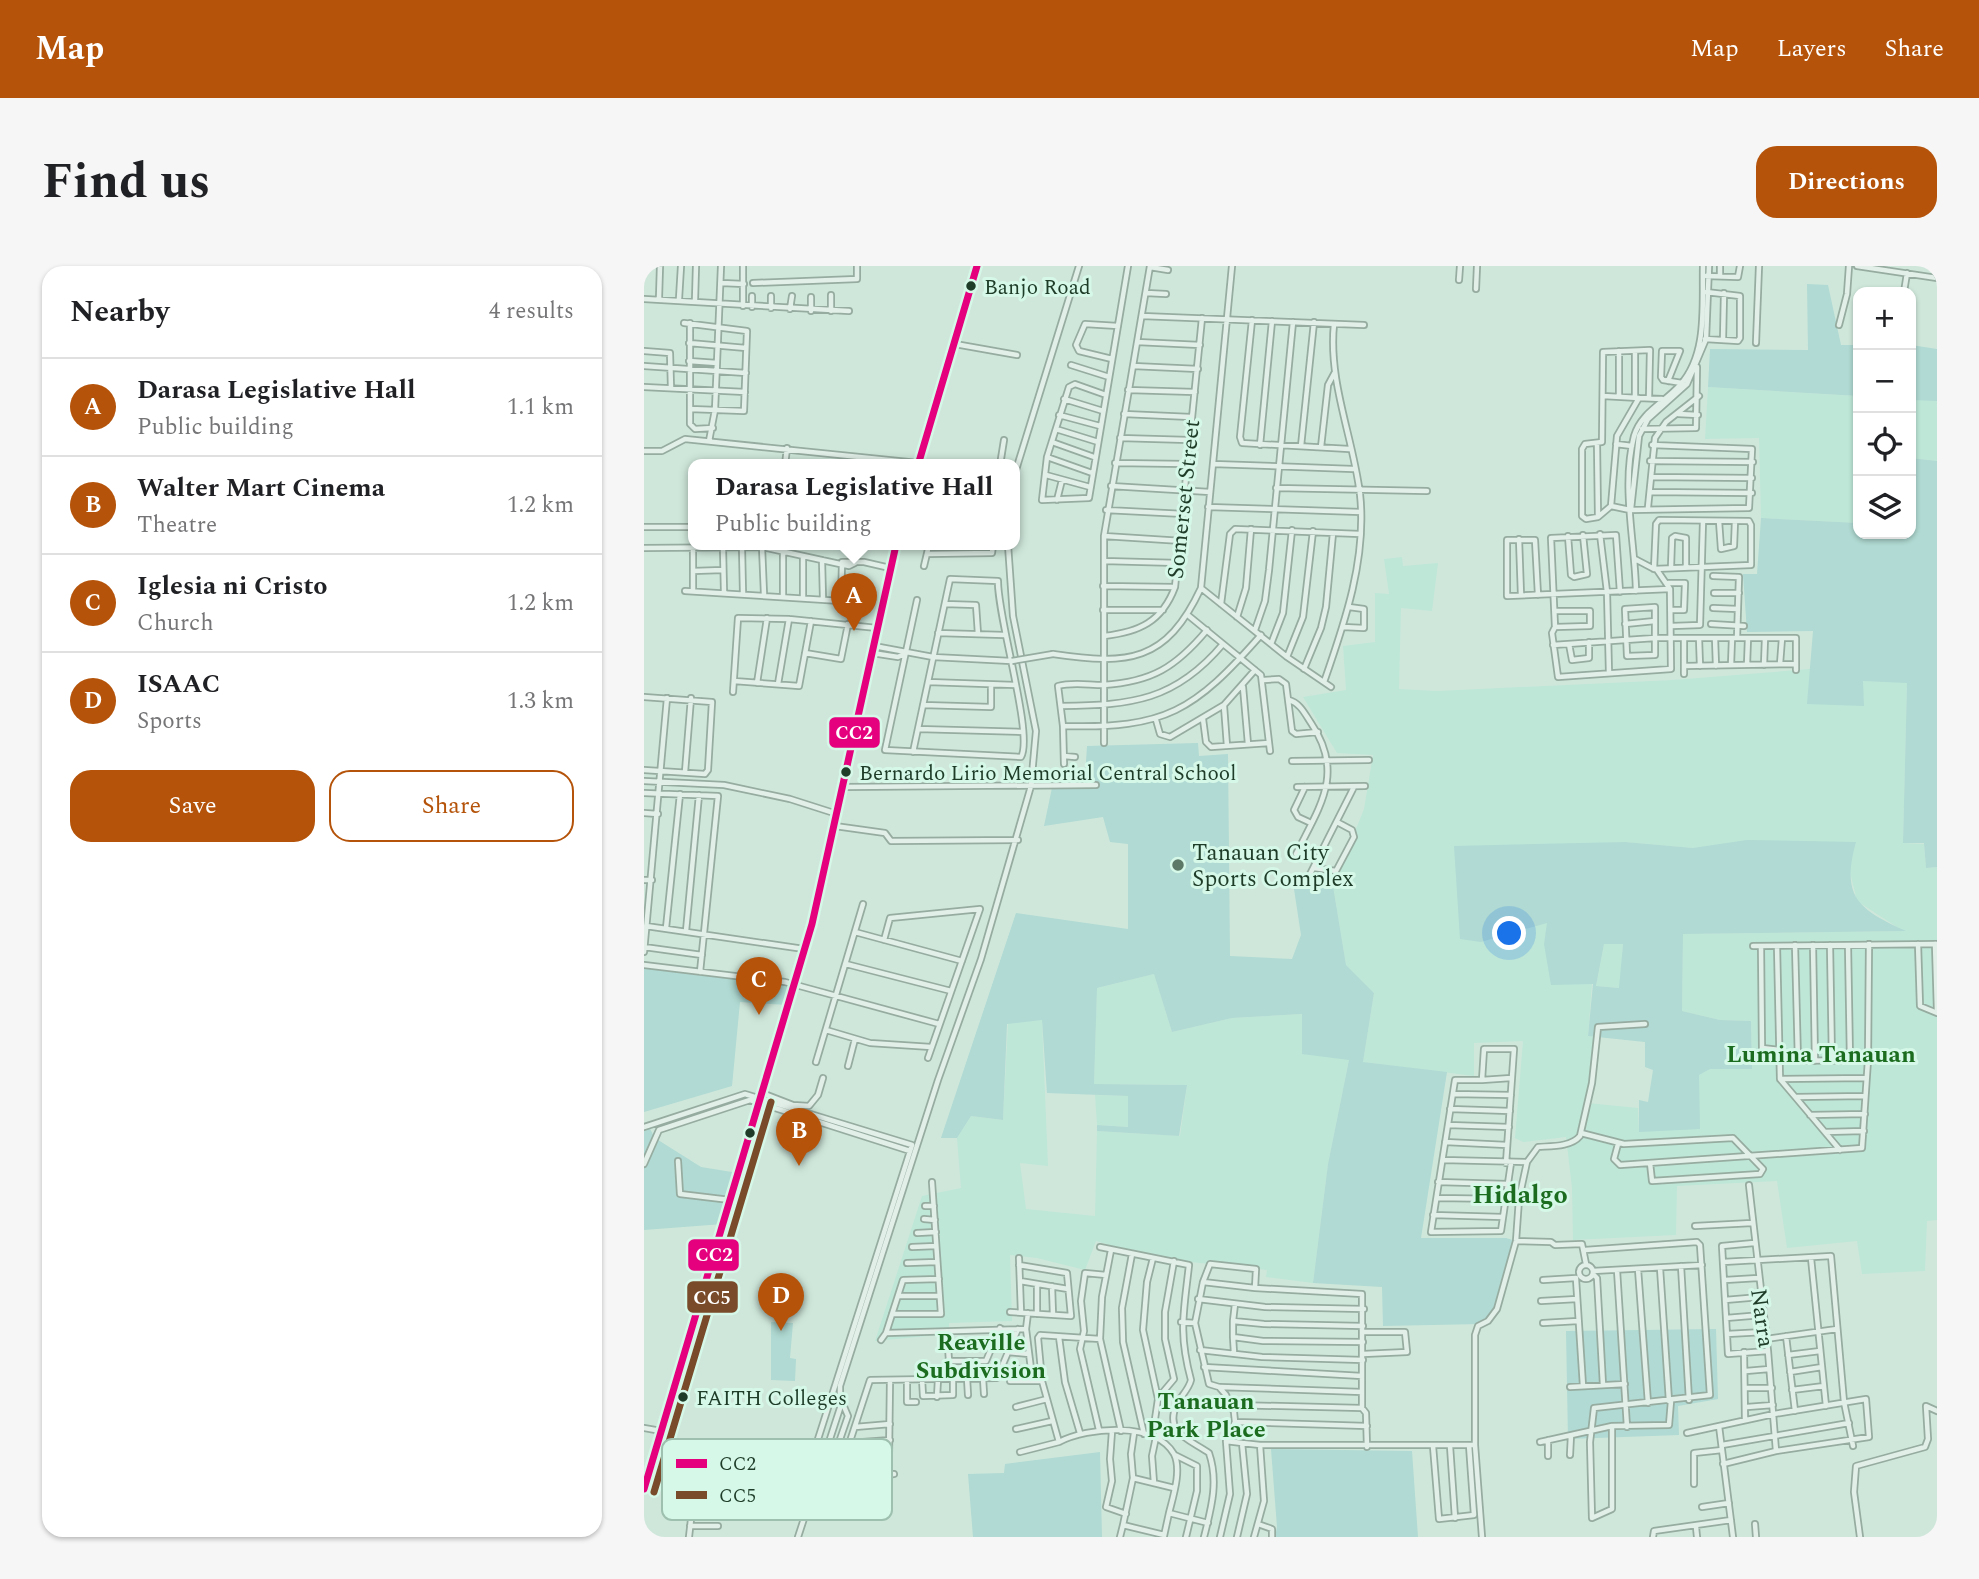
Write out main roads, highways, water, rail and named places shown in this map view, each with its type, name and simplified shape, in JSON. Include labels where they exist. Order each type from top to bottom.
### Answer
[{"type":"highway","points":[[920,459],[977,266]]},
{"type":"highway","points":[[644,1489],[762,1101],[804,950],[838,814],[895,550]]},
{"type":"place","name":"Banjo Road","points":[[971,286]]},
{"type":"place","name":"Darasa Legislative Hall","points":[[854,631]]},
{"type":"place","name":"Bernardo Lirio Memorial Central School","points":[[846,772]]},
{"type":"place","name":"Tanauan City Sports Complex","points":[[1178,865]]},
{"type":"place","name":"Iglesia ni Cristo","points":[[759,1015]]},
{"type":"place","name":"Walter Mart Cinema","points":[[799,1166]]},
{"type":"place","name":"ISAAC","points":[[781,1331]]},
{"type":"place","name":"FAITH Colleges","points":[[683,1397]]},
{"type":"district","name":"Lumina Tanauan","points":[[1821,1054]]},
{"type":"district","name":"Hidalgo","points":[[1520,1194]]},
{"type":"district","name":"Reaville Subdivision","points":[[981,1356]]},
{"type":"district","name":"Tanauan Park Place","points":[[1206,1415]]}]
